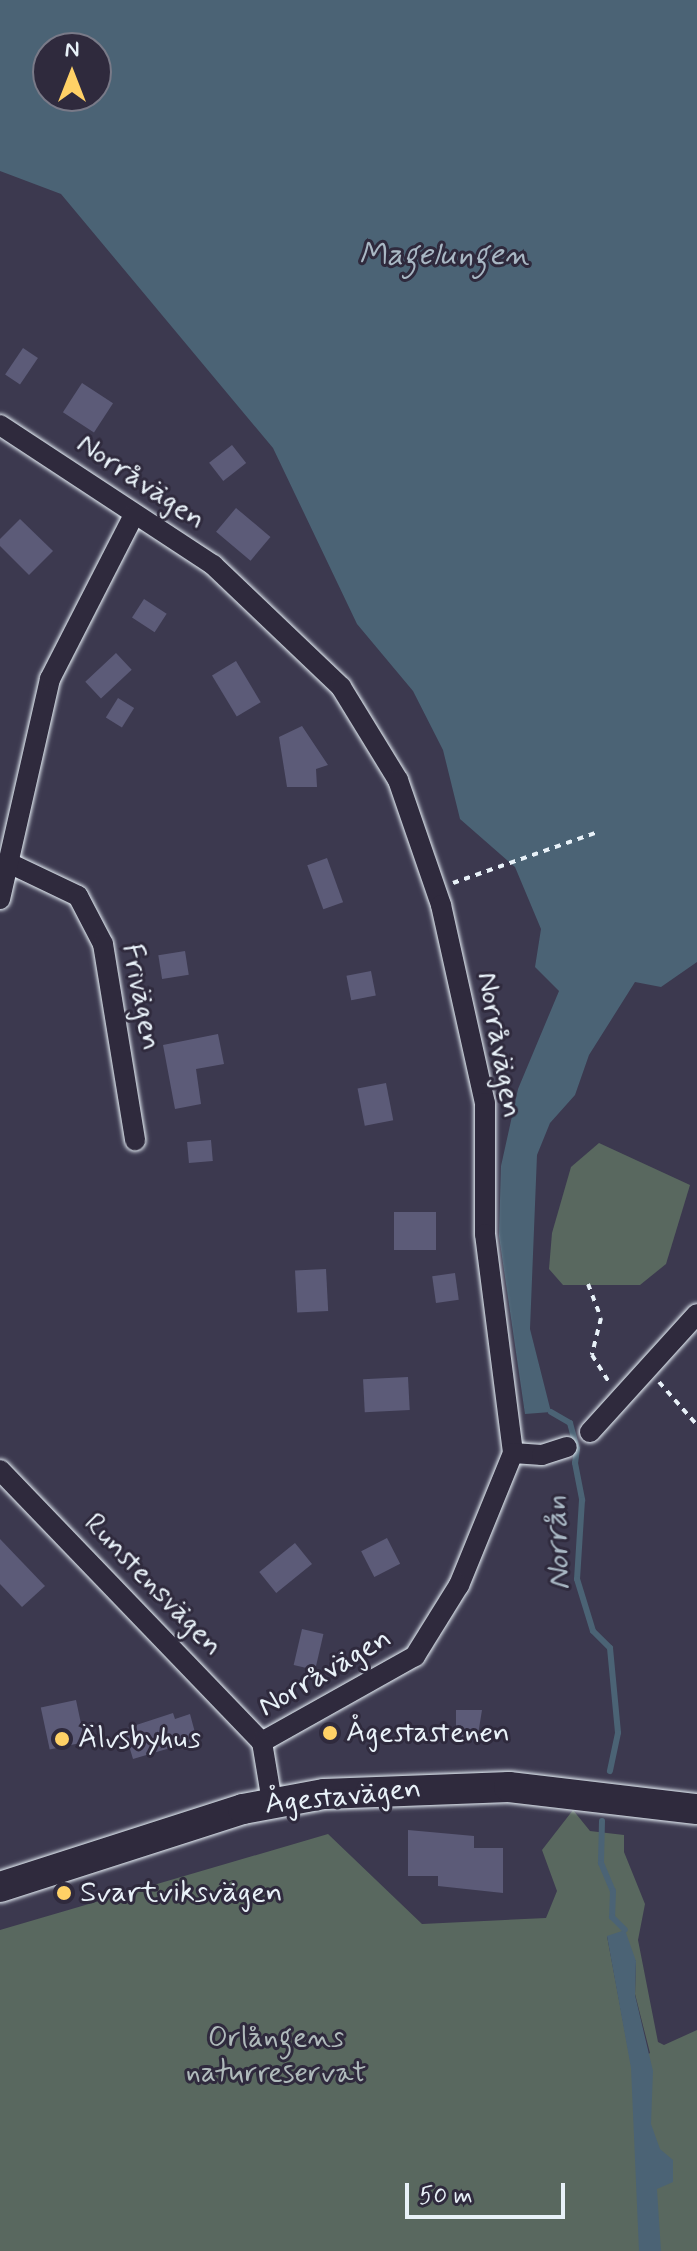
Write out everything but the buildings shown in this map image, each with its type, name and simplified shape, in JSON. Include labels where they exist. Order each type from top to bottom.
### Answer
[{"type":"main road","name":"Ågestavägen","points":[[0,1887],[272,1802],[416,1787],[509,1787],[697,1809]]},
{"type":"street","name":"Norråvägen","points":[[0,425],[213,565],[341,687],[398,780],[441,905],[485,1103],[485,1234],[513,1453],[459,1585],[415,1656],[262,1742],[272,1802]]},
{"type":"street","points":[[0,899],[11,864],[50,679],[134,515]]},
{"type":"street","name":"Frivägen","points":[[11,864],[78,896],[103,944],[135,1140]]},
{"type":"street","points":[[590,1432],[697,1314]]},
{"type":"street","points":[[513,1453],[542,1455],[567,1447]]},
{"type":"street","name":"Runstensvägen","points":[[0,1470],[262,1742]]},
{"type":"path","points":[[471,878],[598,832]]},
{"type":"path","points":[[588,1284],[601,1318],[592,1355],[620,1400]]},
{"type":"path","points":[[647,1368],[697,1425]]},
{"type":"green space","points":[[599,1143],[690,1185],[666,1264],[640,1285],[563,1285],[549,1269],[552,1233],[571,1167]]},
{"type":"green space","name":"Orlångens naturreservat","points":[[573,1810],[590,1831],[624,1835],[624,1852],[645,1904],[638,1940],[658,2042],[664,2045],[697,2030],[697,2251],[0,2251],[0,1930],[328,1834],[422,1924],[546,1918],[557,1891],[542,1850]],"holes":[[[607,1936],[636,1961],[635,1994],[650,2053],[631,2064]]]},
{"type":"water","name":"Magelungen","points":[[0,0],[697,0],[697,962],[661,987],[635,982],[589,1055],[575,1095],[550,1123],[537,1155],[530,1329],[551,1412],[525,1414],[499,1236],[501,1166],[518,1089],[559,991],[535,967],[541,929],[515,867],[460,819],[443,750],[413,691],[357,624],[273,448],[61,194],[0,171]]},
{"type":"water","points":[[625,1930],[636,1961],[635,1995],[653,2071],[651,2124],[660,2149],[673,2160],[673,2182],[657,2189],[661,2251],[639,2251],[631,2068],[607,1936]]},
{"type":"waterway","name":"Norrån","points":[[551,1412],[570,1423],[577,1449],[575,1463],[582,1500],[577,1579],[593,1631],[610,1648],[618,1733],[610,1771]]},
{"type":"waterway","name":"Norrån","points":[[602,1821],[601,1863],[613,1891],[612,1917],[625,1930]]},
{"type":"place","name":"Ågestastenen","points":[[330,1733]]},
{"type":"place","name":"Älvsbyhus","points":[[62,1739]]},
{"type":"place","name":"Svartviksvägen","points":[[64,1893]]}]
